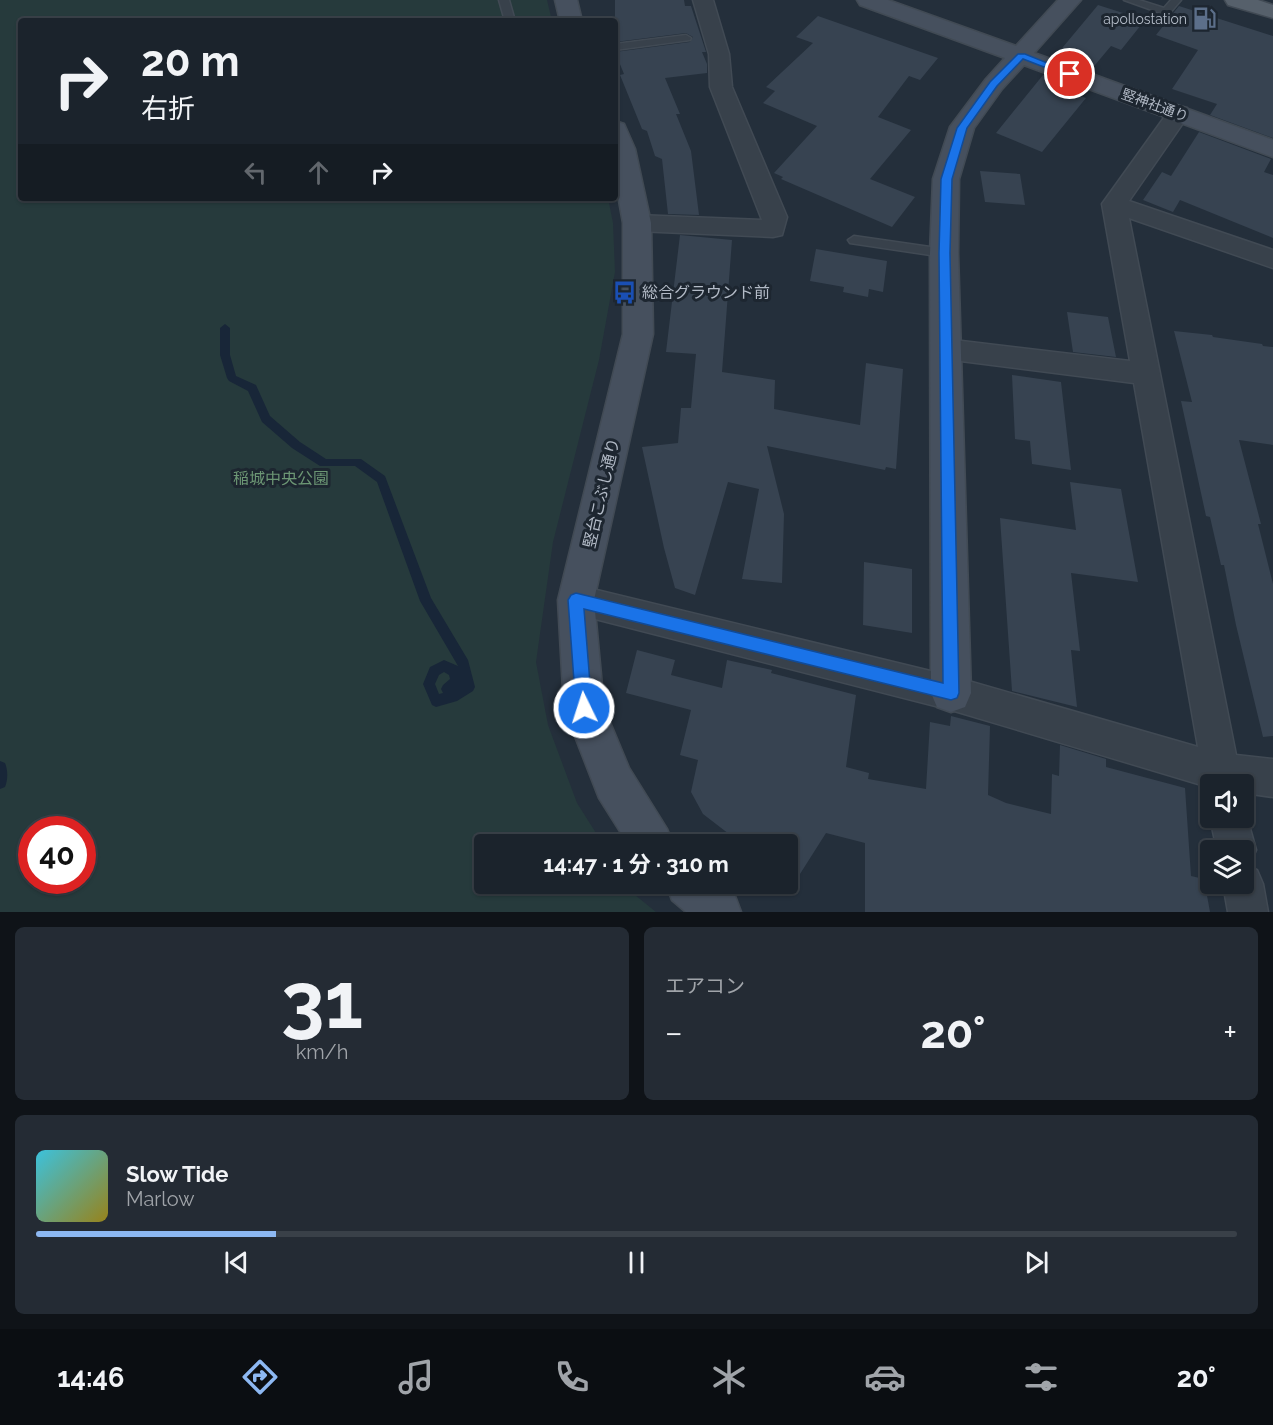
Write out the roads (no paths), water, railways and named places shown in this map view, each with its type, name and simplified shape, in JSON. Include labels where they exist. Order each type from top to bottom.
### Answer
[{"type":"main road","points":[[1236,0],[1273,12]]},
{"type":"street","points":[[566,0],[570,18]]},
{"type":"street","points":[[637,223],[773,230],[775,217],[721,87],[719,54],[703,0]]},
{"type":"street","name":"竪神社通り","points":[[868,0],[1273,148]]},
{"type":"street","points":[[951,693],[944,253],[946,179],[962,128],[994,84],[1070,0]]},
{"type":"street","points":[[1179,113],[1114,204],[1220,774]]},
{"type":"street","name":"竪台こぶし通り","points":[[618,147],[637,223],[638,334],[576,600],[584,708],[614,783],[646,834]]},
{"type":"street","points":[[1114,204],[1273,259]]},
{"type":"street","points":[[945,349],[1146,374]]},
{"type":"street","points":[[576,600],[951,693],[1208,774]]},
{"type":"street","points":[[1254,778],[1273,778]]},
{"type":"street","points":[[699,894],[719,912]]},
{"type":"street","points":[[1245,894],[1248,912]]},
{"type":"lane","points":[[504,0],[509,18]]},
{"type":"lane","points":[[1129,0],[1166,12],[1176,0]]},
{"type":"lane","points":[[618,47],[686,38]]},
{"type":"lane","points":[[854,240],[944,253]]},
{"type":"waterway","points":[[225,328],[225,355],[232,378],[252,388],[266,419],[296,445],[324,463],[357,462],[381,479],[426,601],[464,664],[469,687],[453,697],[436,701],[429,684],[434,671],[444,666],[455,671],[456,682],[447,689]]},
{"type":"waterway","points":[[0,768],[0,782]]},
{"type":"place","name":"apollostation","points":[[1205,19]]},
{"type":"place","name":"総合グラウンド前","points":[[624,292]]},
{"type":"park label","name":"稲城中央公園","points":[[281,478]]}]
